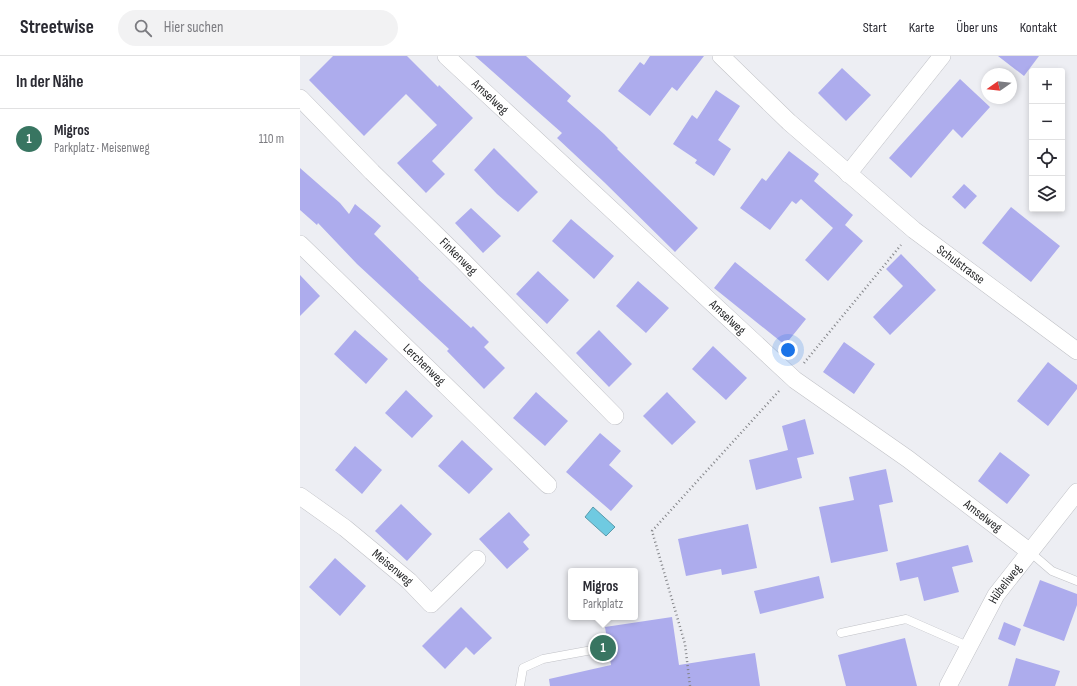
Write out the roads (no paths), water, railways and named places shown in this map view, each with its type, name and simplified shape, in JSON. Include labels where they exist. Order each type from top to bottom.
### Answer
[{"type":"street","name":"Amselweg","points":[[446,56],[795,380],[908,459],[1030,552]]},
{"type":"street","name":"Schulstrasse","points":[[721,56],[789,122],[914,230],[1077,351]]},
{"type":"street","points":[[848,174],[942,56]]},
{"type":"street","name":"Finkenweg","points":[[300,98],[615,416]]},
{"type":"street","name":"Lerchenweg","points":[[300,244],[548,485]]},
{"type":"street","name":"Hübeliweg","points":[[948,686],[970,647],[996,595],[1077,492]]},
{"type":"street","name":"Meisenweg","points":[[300,496],[345,528],[409,581],[431,604],[476,559]]},
{"type":"lane","points":[[1030,552],[1052,571],[1077,581]]},
{"type":"lane","points":[[841,633],[906,620],[970,647]]},
{"type":"lane","points":[[520,686],[523,668],[546,658],[603,648]]},
{"type":"water","points":[[593,507],[615,527],[606,536],[585,517]]},
{"type":"place","name":"Migros","points":[[603,648]]}]
